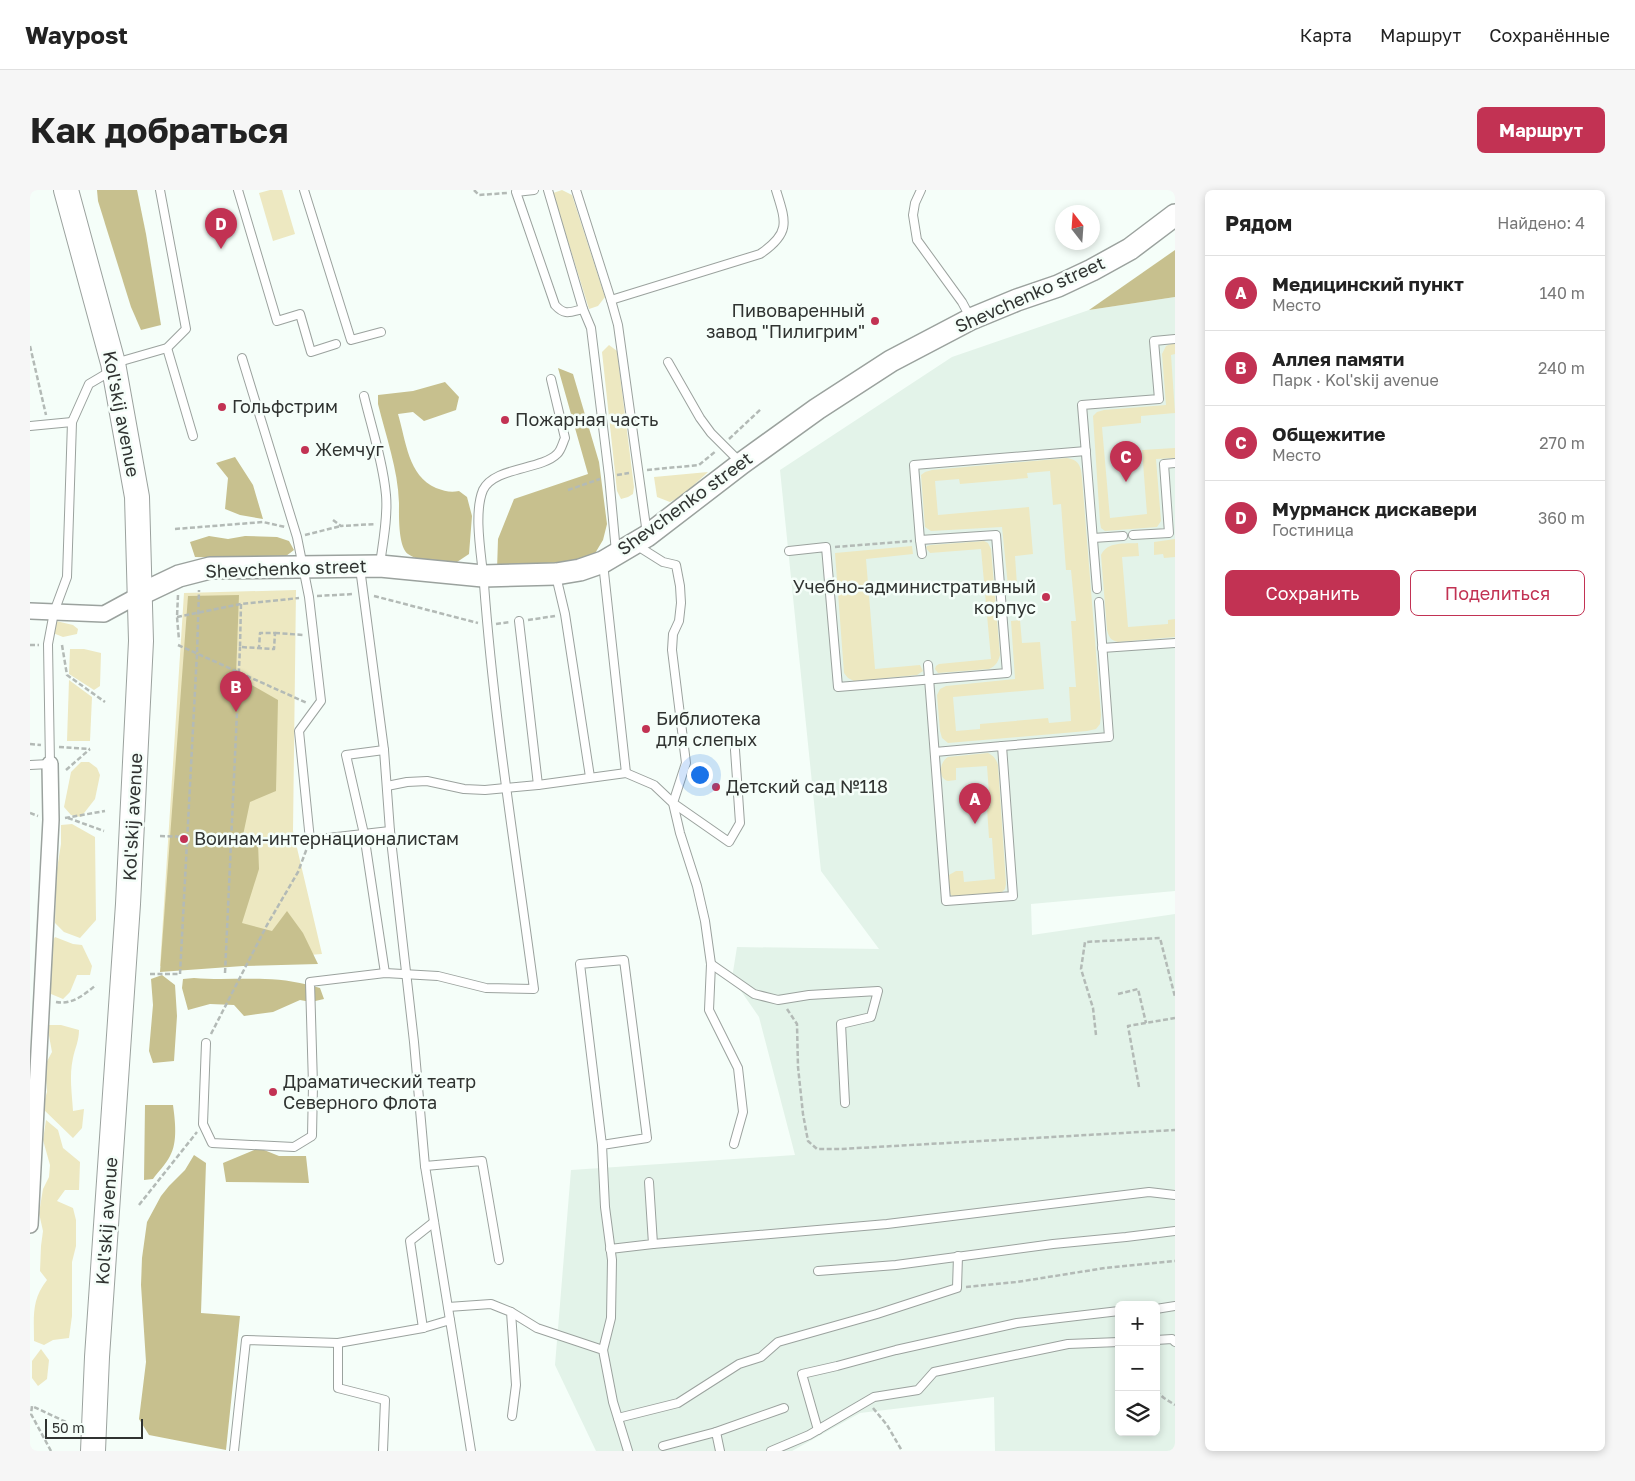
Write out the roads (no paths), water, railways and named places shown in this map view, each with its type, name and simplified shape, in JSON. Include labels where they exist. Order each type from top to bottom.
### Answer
[{"type":"main road","name":"Kol'skij avenue","points":[[66,190],[114,366],[137,497],[141,641],[128,904],[97,1357],[93,1451]]},
{"type":"main road","name":"Shevchenko street","points":[[140,595],[179,576],[210,568],[370,566],[483,576],[556,574],[580,570],[609,558],[641,540],[817,409],[891,361],[971,318],[1058,286],[1092,270],[1130,249],[1175,215]]},
{"type":"street","points":[[30,611],[104,614],[140,595]]},
{"type":"street","points":[[30,1224],[33,1094],[42,999],[51,820],[50,764]]},
{"type":"lane","points":[[30,765],[50,764],[48,644],[54,612],[67,577],[72,422],[89,384],[114,366],[167,348],[186,329],[160,190]]},
{"type":"lane","points":[[238,190],[277,321],[300,314],[311,352],[336,344]]},
{"type":"lane","points":[[304,190],[352,340],[380,332]]},
{"type":"lane","points":[[534,190],[516,192],[555,305],[560,311],[566,313],[583,309]]},
{"type":"lane","points":[[548,190],[590,328],[609,476],[609,558],[626,773]]},
{"type":"lane","points":[[576,190],[618,325],[638,471],[641,540],[664,562],[676,565],[680,586],[679,621],[673,634],[672,650],[686,763],[673,803],[705,921],[711,964],[709,1010],[738,1068],[743,1112],[734,1144]]},
{"type":"lane","points":[[610,300],[760,254],[773,246],[783,229],[785,219],[776,190]]},
{"type":"lane","points":[[921,190],[913,215],[917,240],[962,302],[971,318]]},
{"type":"lane","points":[[1098,589],[1082,405],[1159,399],[1154,340],[1175,339]]},
{"type":"lane","points":[[167,348],[193,436]]},
{"type":"lane","points":[[242,358],[294,530],[309,597],[321,701],[299,731],[310,840],[390,831]]},
{"type":"lane","points":[[668,362],[700,418],[711,433],[742,463]]},
{"type":"lane","points":[[206,1043],[203,1124],[212,1143],[294,1147],[312,1136],[313,1085],[310,982],[385,973],[438,976],[486,988],[534,989],[487,625],[478,519],[484,489],[490,482],[507,473],[544,462],[557,454],[565,438],[551,379]]},
{"type":"lane","points":[[364,396],[386,495],[385,524],[370,566],[390,831],[414,1042],[425,1166],[471,1451]]},
{"type":"lane","points":[[30,426],[72,422]]},
{"type":"lane","points":[[922,554],[914,465],[1086,451]]},
{"type":"lane","points":[[1133,535],[1172,532],[1164,464],[1175,463]]},
{"type":"lane","points":[[789,551],[826,547],[838,687],[1007,673],[996,535],[920,540]]},
{"type":"lane","points":[[1093,538],[1123,536]]},
{"type":"lane","points":[[556,574],[566,614],[590,777]]},
{"type":"lane","points":[[935,752],[1109,737],[1098,602]]},
{"type":"lane","points":[[518,622],[538,785]]},
{"type":"lane","points":[[1102,648],[1175,643]]},
{"type":"lane","points":[[928,665],[946,901],[1013,896],[1002,746]]},
{"type":"lane","points":[[384,750],[346,755],[364,834],[385,973]]},
{"type":"lane","points":[[387,786],[426,781],[464,789],[485,790],[626,773],[654,786],[673,803],[729,842],[740,823],[735,750]]},
{"type":"lane","points":[[602,1145],[647,1138],[624,960],[580,964],[602,1145],[612,1260],[611,1318],[603,1350],[618,1418],[628,1451]]},
{"type":"lane","points":[[711,964],[754,994],[780,999],[809,995],[878,991],[870,1017],[841,1024],[845,1103]]},
{"type":"lane","points":[[425,1166],[482,1161],[499,1260]]},
{"type":"lane","points":[[649,1182],[653,1244]]},
{"type":"lane","points":[[610,1249],[887,1224],[1149,1192],[1175,1195]]},
{"type":"lane","points":[[423,1328],[410,1241],[434,1222]]},
{"type":"lane","points":[[818,1271],[896,1265],[1053,1244],[1175,1231]]},
{"type":"lane","points":[[618,1418],[678,1404],[739,1364],[761,1357],[778,1342],[877,1314],[957,1288],[958,1256]]},
{"type":"lane","points":[[448,1307],[490,1304],[511,1312],[537,1328],[603,1350]]},
{"type":"lane","points":[[1160,1308],[1175,1306]]},
{"type":"lane","points":[[818,1430],[802,1374],[896,1350],[1017,1323],[1115,1311]]},
{"type":"lane","points":[[511,1312],[516,1385],[512,1416]]},
{"type":"lane","points":[[234,1451],[246,1340],[338,1343],[423,1328],[450,1320]]},
{"type":"lane","points":[[1160,1340],[1172,1339],[1175,1342]]},
{"type":"lane","points":[[772,1451],[784,1449],[874,1398],[918,1390],[934,1372],[1068,1344],[1115,1342]]},
{"type":"lane","points":[[338,1343],[338,1388],[385,1400],[383,1451]]},
{"type":"lane","points":[[662,1446],[716,1432],[784,1408]]},
{"type":"lane","points":[[716,1432],[720,1451]]},
{"type":"place","name":"Мурманск дискавери","points":[[221,249]]},
{"type":"place","name":"Пивоваренный завод \"Пилигрим\"","points":[[875,321]]},
{"type":"place","name":"Гольфстрим","points":[[222,407]]},
{"type":"place","name":"Пожарная часть","points":[[505,420]]},
{"type":"place","name":"Жемчуг","points":[[305,450]]},
{"type":"place","name":"Общежитие","points":[[1126,482]]},
{"type":"place","name":"Учебно-административный корпус","points":[[1046,597]]},
{"type":"place","name":"Аллея памяти","points":[[236,712]]},
{"type":"place","name":"Библиотека для слепых","points":[[646,729]]},
{"type":"place","name":"Детский сад №118","points":[[716,787]]},
{"type":"place","name":"Медицинский пункт","points":[[975,824]]},
{"type":"place","name":"Воинам-интернационалистам","points":[[184,839]]},
{"type":"place","name":"Драматический театр Северного Флота","points":[[273,1092]]}]
